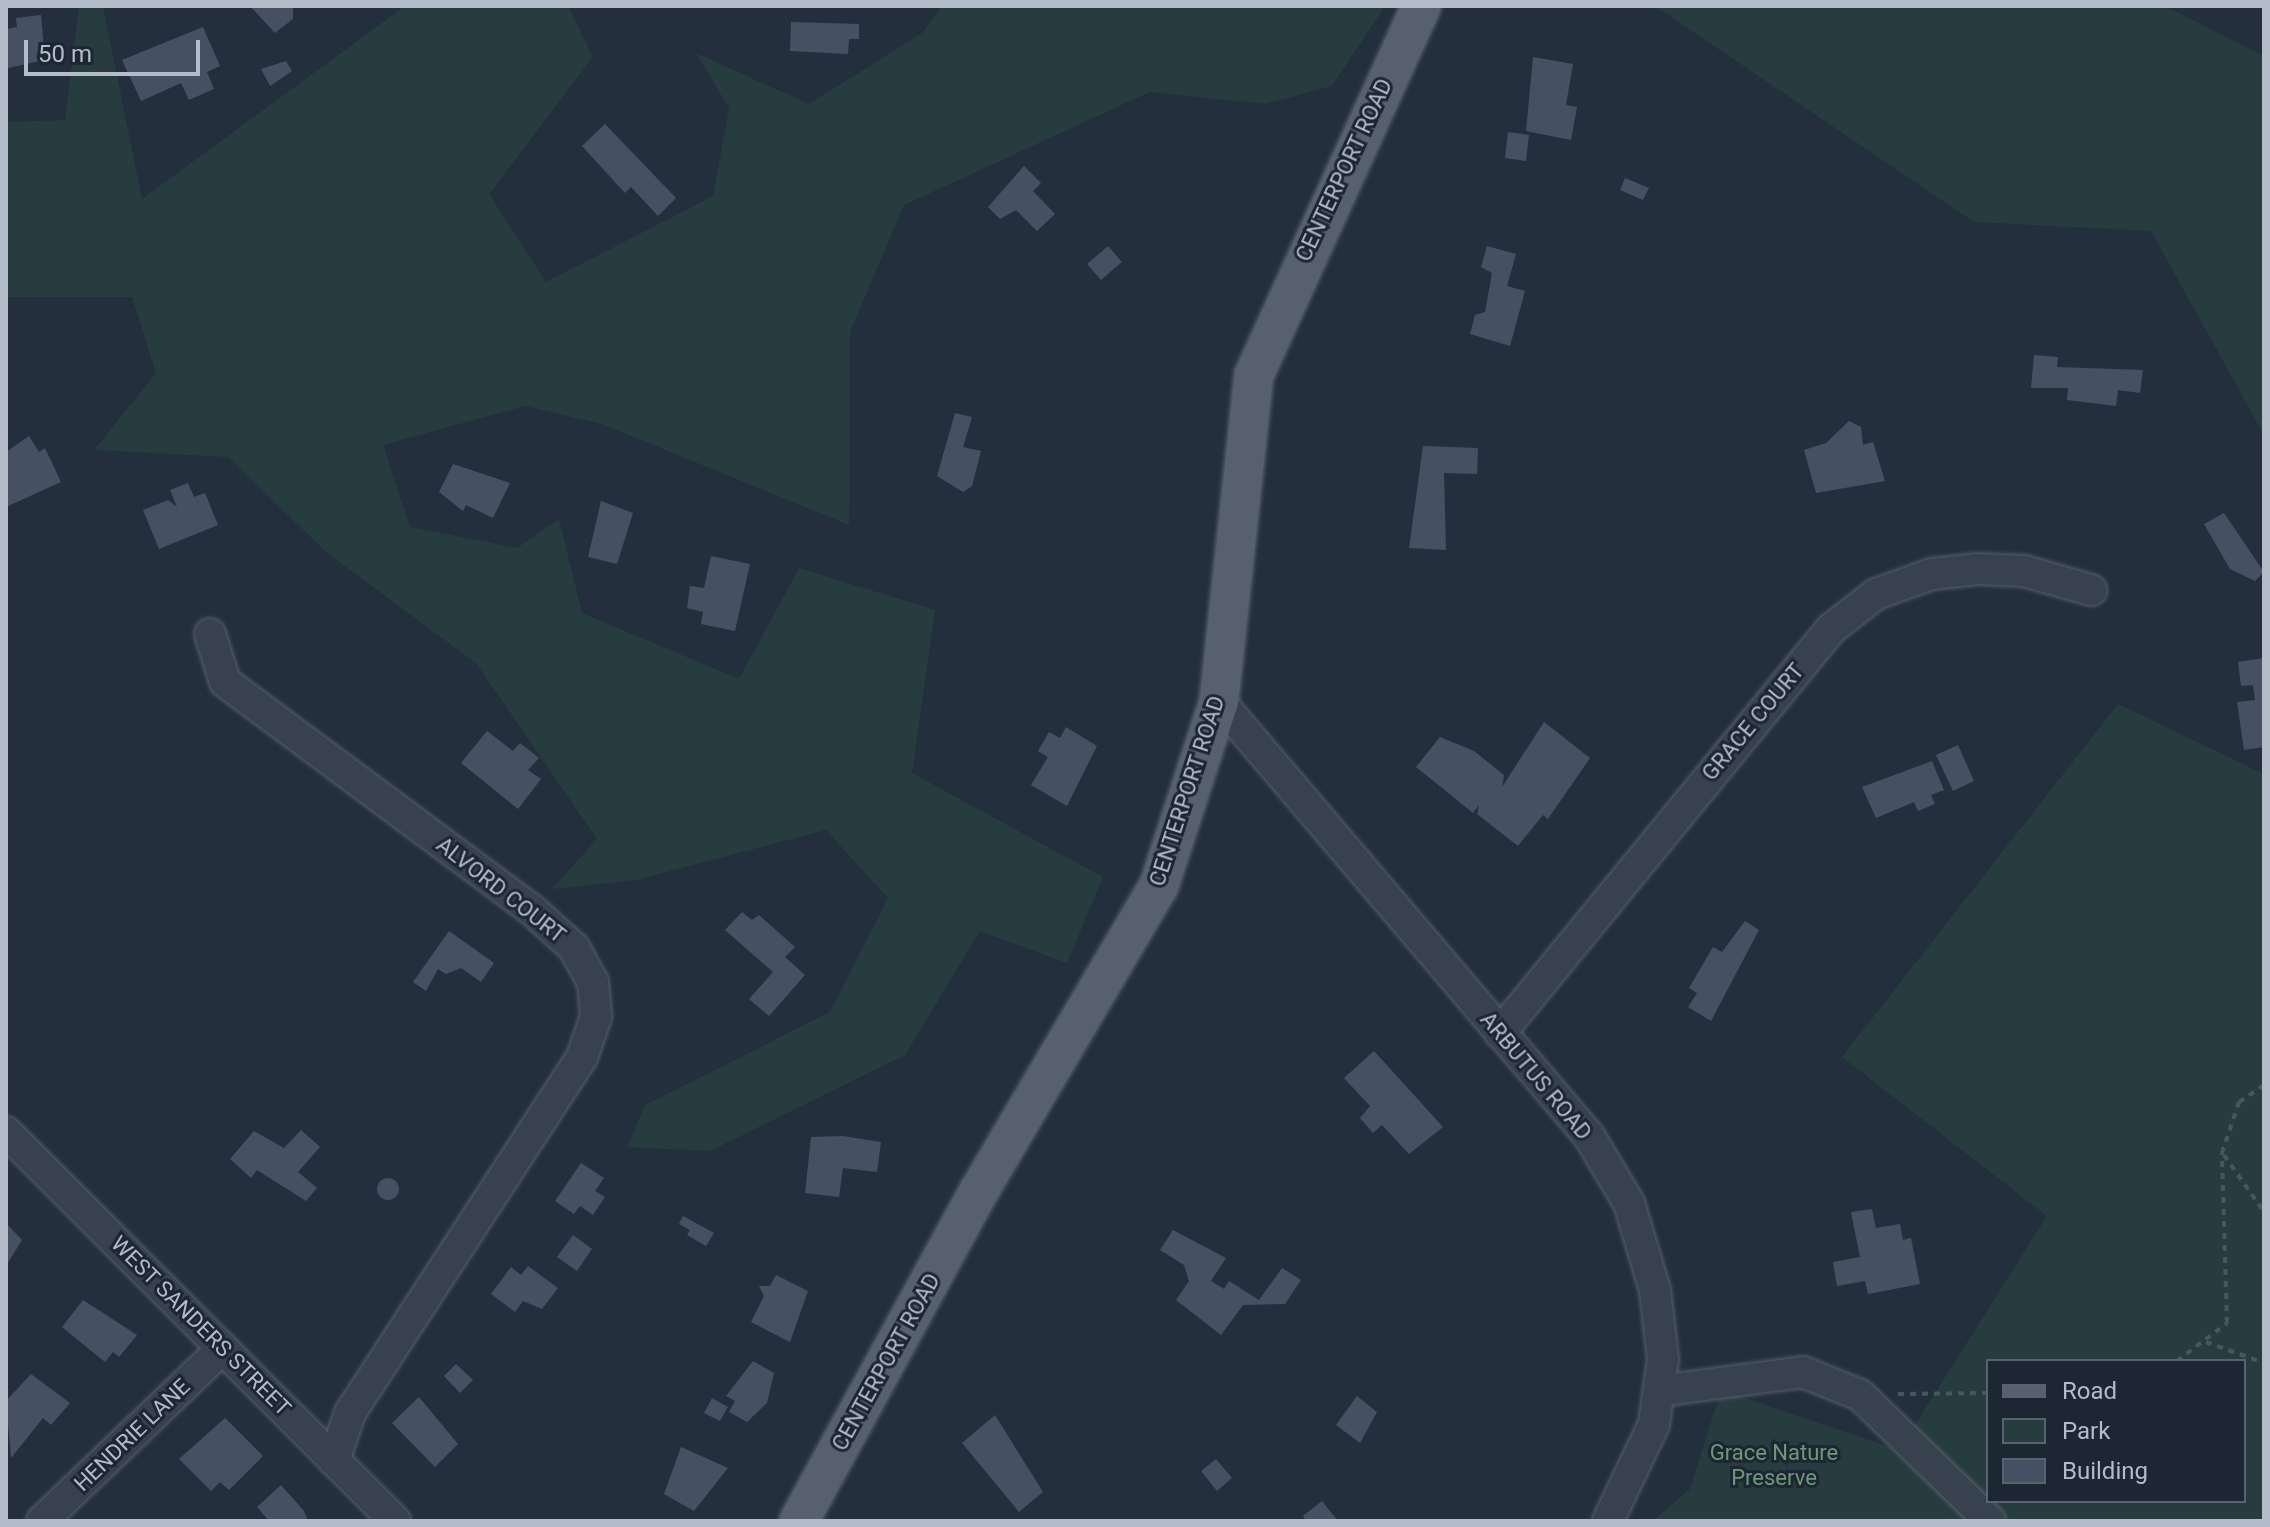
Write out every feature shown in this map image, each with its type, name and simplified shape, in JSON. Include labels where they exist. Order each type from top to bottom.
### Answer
[{"type":"main road","name":"CENTERPORT ROAD","points":[[799,1521],[979,1191],[1159,886],[1219,701],[1254,375],[1421,6]]},
{"type":"street","name":"GRACE COURT","points":[[1500,1033],[1831,629],[1876,594],[1932,574],[1978,569],[2024,571],[2091,590]]},
{"type":"street","name":"ALVORD COURT","points":[[210,634],[225,682],[532,910],[574,948],[593,982],[596,1017],[582,1057],[350,1413],[334,1460]]},
{"type":"street","name":"ARBUTUS ROAD","points":[[1219,701],[1589,1136],[1629,1203],[1655,1290],[1659,1391],[1654,1424],[1608,1521]]},
{"type":"street","name":"WEST SANDERS STREET","points":[[6,1132],[395,1521]]},
{"type":"street","name":"HENDRIE LANE","points":[[42,1521],[223,1348]]},
{"type":"street","points":[[1659,1391],[1803,1372],[1860,1395],[1990,1521]]},
{"type":"path","points":[[2180,1359],[2227,1323],[2222,1153],[2239,1102],[2264,1085]]},
{"type":"path","points":[[2222,1153],[2264,1212]]},
{"type":"path","points":[[2206,1342],[2264,1363]]},
{"type":"path","points":[[1860,1395],[1986,1393]]},
{"type":"green space","points":[[79,6],[103,6],[142,199],[405,6],[568,6],[593,57],[489,194],[546,282],[713,196],[729,108],[696,53],[809,104],[922,33],[942,6],[1385,6],[1332,86],[1265,104],[1150,92],[904,205],[850,332],[849,525],[602,424],[525,406],[383,445],[410,527],[517,548],[559,519],[582,613],[739,679],[799,568],[935,610],[912,773],[1103,877],[1067,963],[980,931],[905,1055],[710,1151],[627,1147],[645,1105],[830,1012],[888,898],[826,830],[636,880],[552,889],[597,839],[476,663],[327,553],[228,457],[94,450],[156,373],[132,297],[6,297],[6,122],[65,120]]},
{"type":"green space","points":[[1655,6],[2165,6],[2264,56],[2264,435],[2151,231],[1974,222]]},
{"type":"green space","name":"Grace Nature Preserve","points":[[2118,704],[2264,774],[2264,1521],[1653,1521],[1690,1489],[1721,1390],[1899,1450],[2047,1216],[1842,1057]]},
{"type":"building","points":[[250,6],[293,6],[293,19],[275,33]]},
{"type":"building","points":[[41,15],[45,60],[8,68],[6,29],[17,27],[16,18]]},
{"type":"building","points":[[791,22],[859,24],[859,39],[849,39],[848,54],[790,51]]},
{"type":"building","points":[[203,27],[220,66],[207,72],[214,89],[189,100],[181,83],[141,101],[122,60]]},
{"type":"building","points":[[1533,57],[1573,64],[1566,105],[1577,107],[1571,140],[1526,131]]},
{"type":"building","points":[[286,61],[292,71],[270,86],[261,69]]},
{"type":"building","points":[[605,124],[676,198],[658,216],[631,187],[625,193],[582,146]]},
{"type":"building","points":[[1508,132],[1529,135],[1526,161],[1505,158]]},
{"type":"building","points":[[1024,166],[1041,183],[1033,191],[1055,214],[1037,231],[1016,210],[1000,219],[988,207]]},
{"type":"building","points":[[1625,178],[1649,188],[1643,200],[1620,190]]},
{"type":"building","points":[[1108,246],[1122,262],[1101,280],[1087,264]]},
{"type":"building","points":[[1487,246],[1516,254],[1507,286],[1525,291],[1510,346],[1470,334],[1475,315],[1485,312],[1492,273],[1481,267]]},
{"type":"building","points":[[2034,355],[2058,357],[2057,367],[2143,370],[2140,393],[2118,390],[2116,406],[2067,400],[2068,388],[2031,388]]},
{"type":"building","points":[[955,413],[972,417],[963,447],[981,451],[972,486],[963,492],[937,476]]},
{"type":"building","points":[[1849,421],[1861,427],[1863,445],[1873,442],[1885,481],[1816,493],[1804,450],[1826,443]]},
{"type":"building","points":[[29,436],[39,452],[45,448],[61,482],[6,507],[6,452]]},
{"type":"building","points":[[1423,446],[1478,448],[1477,474],[1444,473],[1446,550],[1409,548]]},
{"type":"building","points":[[453,464],[510,483],[493,518],[466,505],[463,511],[439,492]]},
{"type":"building","points":[[188,483],[194,497],[205,493],[218,525],[159,549],[143,510],[168,500],[177,507],[170,490]]},
{"type":"building","points":[[601,501],[633,513],[617,564],[588,557]]},
{"type":"building","points":[[2224,513],[2264,572],[2255,581],[2230,569],[2204,524]]},
{"type":"building","points":[[711,556],[750,564],[735,631],[701,624],[703,612],[687,608],[690,586],[704,588]]},
{"type":"building","points":[[2264,658],[2264,747],[2244,750],[2237,702],[2255,700],[2253,685],[2241,686],[2238,662]]},
{"type":"building","points":[[1544,722],[1590,758],[1548,819],[1543,815],[1518,846],[1477,814],[1479,805],[1473,813],[1416,767],[1440,737],[1474,751],[1504,775],[1502,787]]},
{"type":"building","points":[[1066,727],[1097,746],[1067,806],[1031,785],[1048,757],[1038,751],[1049,732],[1060,738]]},
{"type":"building","points":[[487,731],[513,751],[520,743],[539,758],[528,770],[541,779],[518,809],[461,763]]},
{"type":"building","points":[[1958,745],[1974,781],[1953,791],[1936,755]]},
{"type":"building","points":[[1932,761],[1944,790],[1931,795],[1935,804],[1918,811],[1914,802],[1876,818],[1862,787]]},
{"type":"building","points":[[742,912],[752,920],[759,915],[795,947],[785,957],[805,975],[769,1016],[749,999],[773,972],[725,930]]},
{"type":"building","points":[[1745,921],[1759,930],[1711,1021],[1688,1007],[1697,993],[1689,988],[1713,947],[1722,952]]},
{"type":"building","points":[[449,931],[494,963],[481,982],[461,968],[446,974],[438,969],[426,991],[413,982]]},
{"type":"building","points":[[1374,1051],[1443,1127],[1409,1154],[1382,1125],[1373,1133],[1360,1118],[1370,1106],[1344,1078]]},
{"type":"building","points":[[301,1130],[320,1147],[298,1172],[317,1188],[306,1201],[257,1170],[251,1178],[230,1159],[254,1131],[284,1148]]},
{"type":"building","points":[[843,1136],[881,1142],[877,1172],[843,1168],[839,1197],[805,1193],[811,1137]]},
{"type":"building","points":[[581,1163],[604,1178],[595,1191],[605,1197],[593,1215],[580,1206],[574,1214],[555,1201]]},
{"type":"building","points":[[388,1178],[399,1189],[388,1200],[377,1189]]},
{"type":"building","points":[[1872,1209],[1876,1228],[1900,1224],[1903,1240],[1911,1238],[1920,1284],[1868,1294],[1865,1281],[1837,1286],[1833,1262],[1860,1257],[1851,1212]]},
{"type":"building","points":[[683,1216],[714,1233],[706,1246],[687,1235],[690,1230],[679,1224]]},
{"type":"building","points":[[6,1223],[22,1240],[6,1266]]},
{"type":"building","points":[[1173,1230],[1226,1258],[1211,1281],[1224,1289],[1229,1281],[1259,1300],[1282,1268],[1301,1280],[1285,1304],[1243,1305],[1221,1335],[1176,1300],[1189,1281],[1184,1265],[1160,1250]]},
{"type":"building","points":[[573,1235],[592,1249],[577,1271],[557,1257]]},
{"type":"building","points":[[528,1266],[558,1288],[542,1309],[523,1301],[515,1312],[491,1294],[511,1267],[521,1275]]},
{"type":"building","points":[[776,1275],[808,1291],[790,1342],[751,1322],[764,1296],[759,1286],[770,1286]]},
{"type":"building","points":[[83,1300],[137,1335],[119,1357],[113,1352],[105,1362],[62,1327]]},
{"type":"building","points":[[753,1361],[774,1373],[767,1403],[747,1422],[729,1412],[735,1401],[726,1396]]},
{"type":"building","points":[[456,1364],[473,1380],[460,1393],[444,1376]]},
{"type":"building","points":[[31,1374],[70,1403],[51,1425],[43,1418],[11,1458],[6,1401]]},
{"type":"building","points":[[1357,1396],[1377,1412],[1360,1443],[1336,1425]]},
{"type":"building","points":[[419,1397],[458,1444],[435,1467],[392,1423]]},
{"type":"building","points":[[712,1398],[728,1407],[720,1421],[704,1413]]},
{"type":"building","points":[[995,1415],[1043,1492],[1019,1512],[962,1443]]},
{"type":"building","points":[[225,1418],[263,1456],[229,1490],[220,1482],[211,1491],[179,1459]]},
{"type":"building","points":[[681,1447],[728,1468],[694,1511],[664,1494]]},
{"type":"building","points":[[1216,1459],[1232,1478],[1217,1491],[1201,1471]]},
{"type":"building","points":[[281,1485],[304,1511],[308,1521],[269,1521],[257,1507]]},
{"type":"building","points":[[1322,1501],[1338,1521],[1306,1521],[1303,1516]]}]
